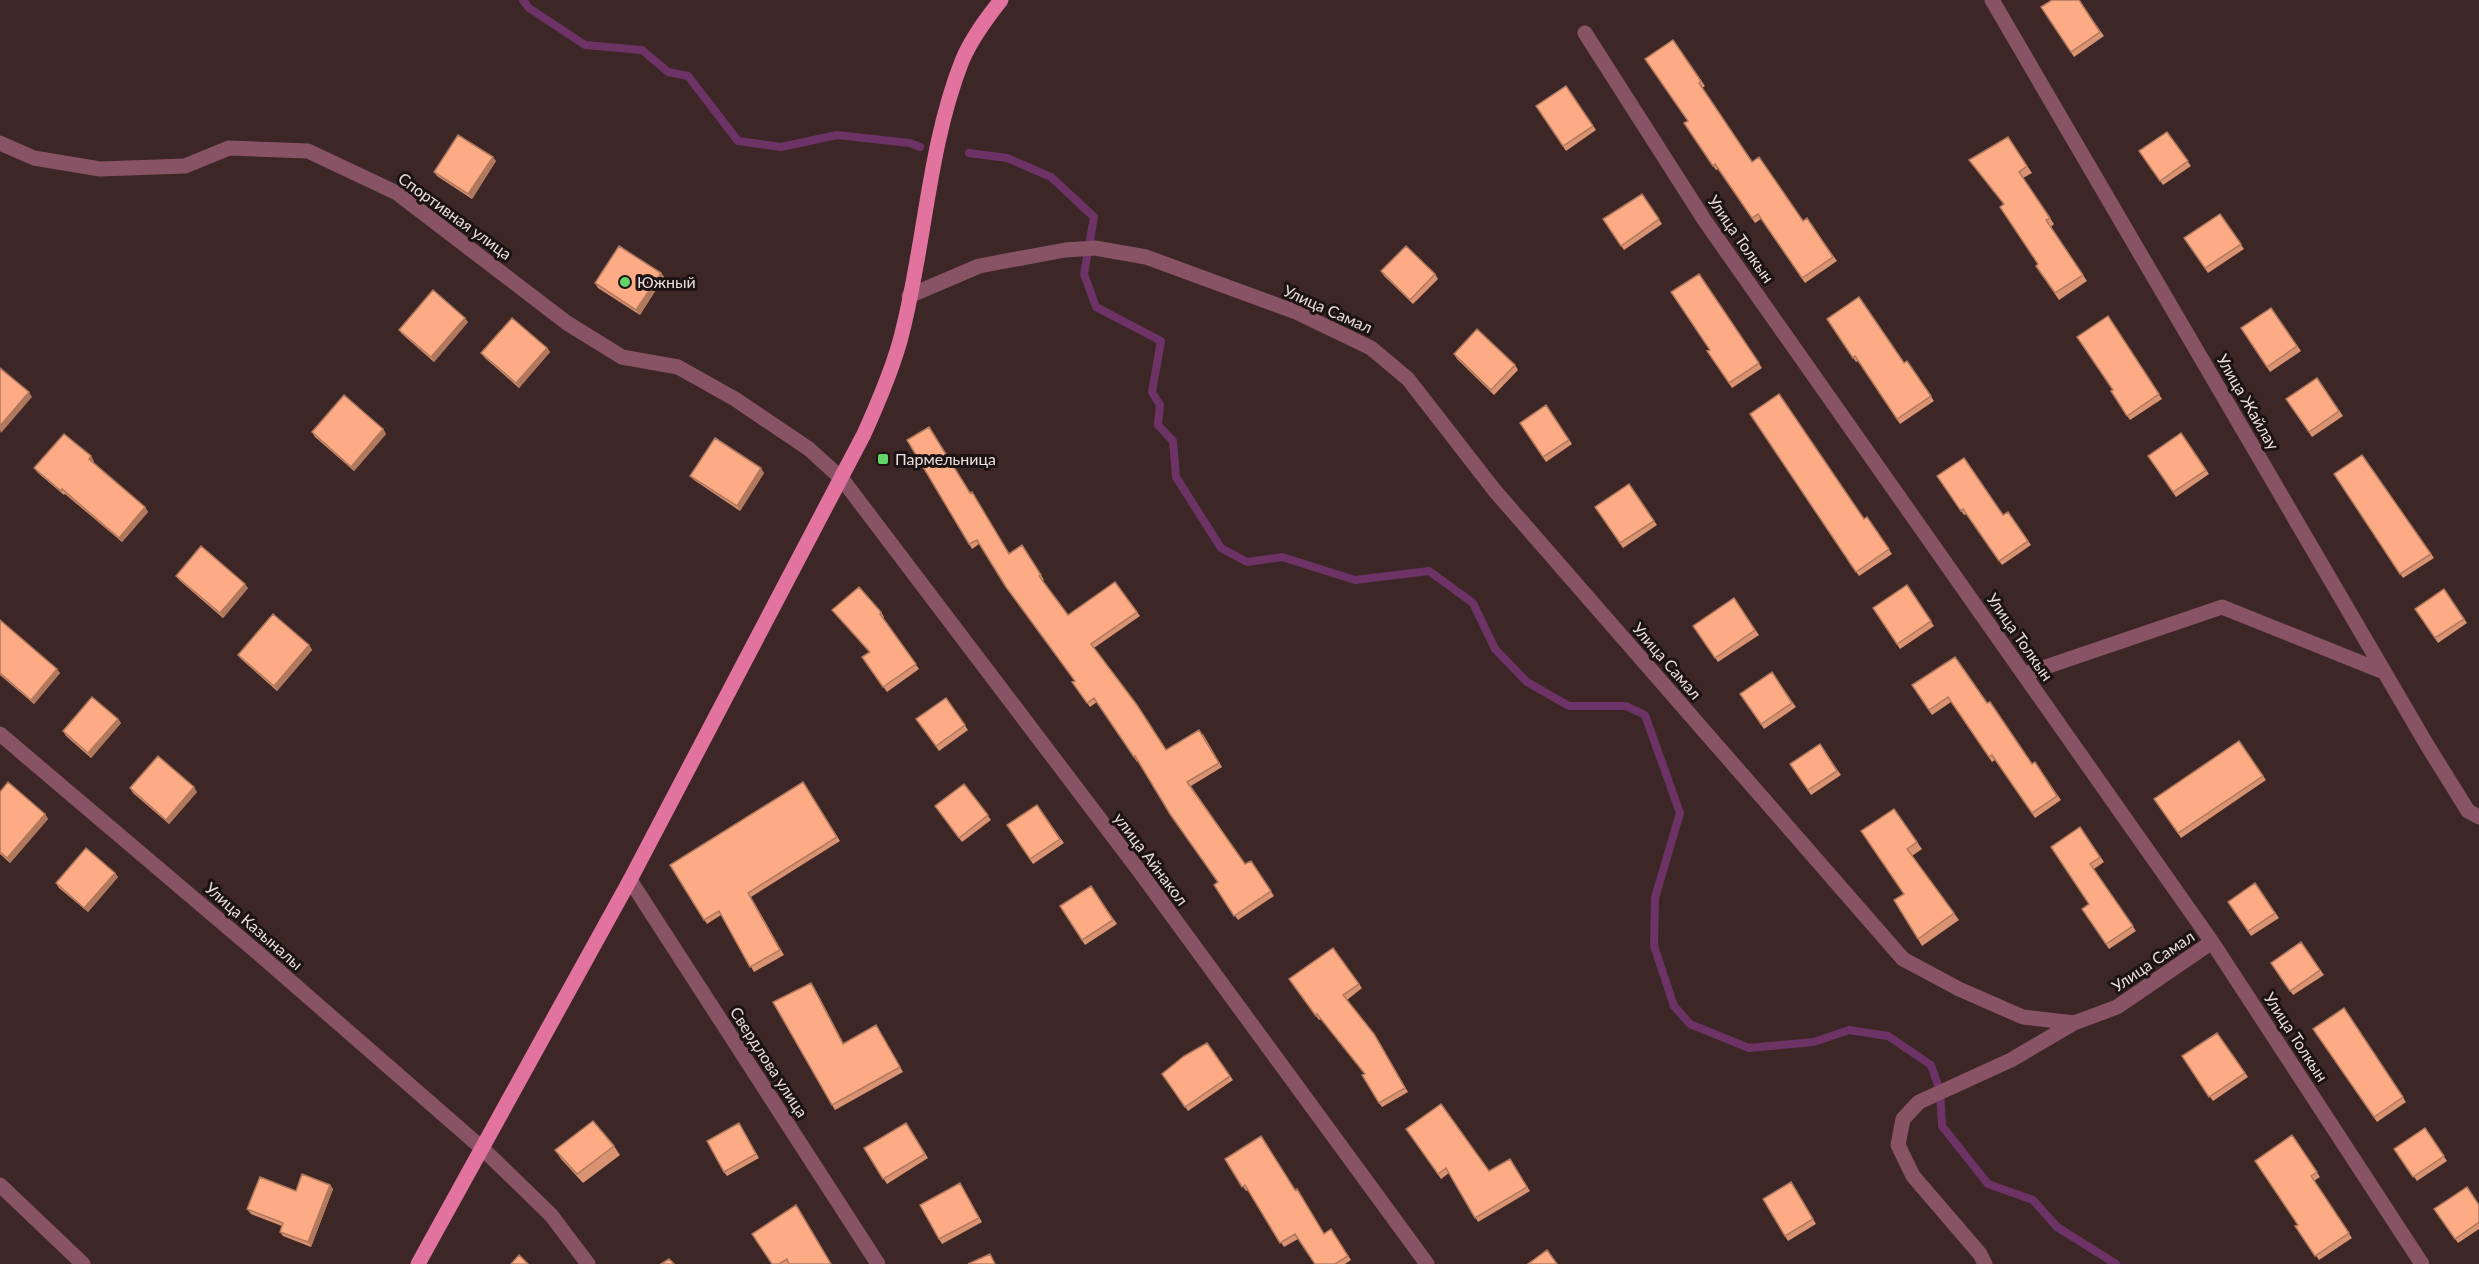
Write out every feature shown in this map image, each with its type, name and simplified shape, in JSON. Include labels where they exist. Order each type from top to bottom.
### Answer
[{"type":"main road","points":[[418,1264],[630,880],[842,479],[884,388],[900,340],[943,123],[962,61],[976,34],[1001,0]]},
{"type":"street","name":"Улица Жайлау","points":[[1992,0],[2384,672],[2468,811],[2479,817]]},
{"type":"street","name":"Улица Толкын","points":[[1585,33],[1705,221],[2212,942],[2422,1264]]},
{"type":"street","name":"Спортивная улица","points":[[0,143],[34,158],[100,169],[185,166],[229,148],[308,151],[397,192],[567,323],[622,357],[678,367],[735,399],[809,449],[842,479]]},
{"type":"street","name":"Улица Самал","points":[[909,296],[979,266],[1065,250],[1095,248],[1146,257],[1296,312],[1371,348],[1408,379],[1495,491],[1903,959],[1959,989],[2023,1017],[2074,1023],[2117,1007],[2212,942]]},
{"type":"street","name":"улица Айнакол","points":[[842,479],[1140,872],[1427,1264]]},
{"type":"street","points":[[2025,674],[2222,607],[2384,672]]},
{"type":"street","name":"Улица Казыналы","points":[[0,734],[258,953],[483,1149],[551,1215],[588,1264]]},
{"type":"street","name":"Свердлова улица","points":[[630,880],[878,1264]]},
{"type":"street","points":[[1985,1264],[1980,1254],[1913,1176],[1898,1145],[1903,1119],[1919,1102],[2012,1060],[2074,1023]]},
{"type":"street","points":[[0,1185],[83,1264]]},
{"type":"building","points":[[2052,0],[2079,0],[2100,32],[2071,52],[2041,7]]},
{"type":"building","points":[[1673,40],[1752,162],[1759,157],[1803,221],[1807,218],[1833,257],[1802,278],[1758,214],[1752,218],[1715,164],[1713,166],[1684,123],[1688,121],[1645,59]]},
{"type":"building","points":[[1566,86],[1593,126],[1563,146],[1536,106]]},
{"type":"building","points":[[2167,132],[2188,161],[2160,181],[2139,151]]},
{"type":"building","points":[[458,135],[493,157],[468,194],[434,172]]},
{"type":"building","points":[[2008,137],[2027,166],[2019,172],[2050,218],[2046,220],[2083,275],[2055,293],[2000,207],[2004,204],[1969,160]]},
{"type":"building","points":[[1642,194],[1659,219],[1621,246],[1603,219]]},
{"type":"building","points":[[2220,214],[2241,244],[2205,268],[2184,238]]},
{"type":"building","points":[[619,246],[661,273],[636,310],[595,283]]},
{"type":"building","points":[[1406,246],[1435,274],[1410,300],[1381,271]]},
{"type":"building","points":[[1699,274],[1759,363],[1729,383],[1671,292]]},
{"type":"building","points":[[433,290],[465,318],[431,357],[399,330]]},
{"type":"building","points":[[1859,297],[1904,363],[1907,361],[1931,396],[1897,419],[1827,319]]},
{"type":"building","points":[[2271,308],[2297,346],[2267,367],[2241,328]]},
{"type":"building","points":[[2108,316],[2159,394],[2127,416],[2111,391],[2113,390],[2077,337]]},
{"type":"building","points":[[512,318],[547,348],[516,383],[481,353]]},
{"type":"building","points":[[1477,329],[1515,365],[1491,390],[1454,354]]},
{"type":"building","points":[[0,368],[29,392],[0,426]]},
{"type":"building","points":[[2317,378],[2339,411],[2309,432],[2286,399]]},
{"type":"building","points":[[1779,394],[1864,519],[1867,517],[1889,549],[1856,572],[1750,414]]},
{"type":"building","points":[[344,395],[383,429],[351,467],[312,432]]},
{"type":"building","points":[[1546,405],[1569,440],[1543,457],[1520,423]]},
{"type":"building","points":[[929,427],[1009,554],[1022,545],[1041,575],[1039,576],[1068,615],[1115,582],[1137,612],[1091,644],[1137,705],[1166,750],[1199,730],[1219,763],[1187,782],[1245,864],[1251,861],[1271,891],[1234,916],[1214,885],[1218,882],[1170,814],[1135,756],[1094,698],[1087,703],[1072,682],[1075,681],[1006,587],[977,540],[969,544],[907,440]]},
{"type":"building","points":[[2181,433],[2206,470],[2173,492],[2148,456]]},
{"type":"building","points":[[64,434],[91,456],[89,459],[145,507],[119,538],[34,468]]},
{"type":"building","points":[[715,438],[761,468],[737,506],[690,476]]},
{"type":"building","points":[[2362,455],[2431,554],[2400,574],[2334,474]]},
{"type":"building","points":[[1964,458],[2003,515],[2008,512],[2028,541],[1999,561],[1937,476]]},
{"type":"building","points":[[1629,484],[1654,521],[1620,543],[1595,507]]},
{"type":"building","points":[[201,546],[245,584],[220,613],[176,576]]},
{"type":"building","points":[[1907,585],[1931,621],[1897,644],[1873,608]]},
{"type":"building","points":[[859,587],[881,612],[880,614],[916,664],[883,687],[862,657],[870,652],[832,610]]},
{"type":"building","points":[[2444,589],[2464,619],[2435,638],[2415,609]]},
{"type":"building","points":[[1734,598],[1755,630],[1715,658],[1693,626]]},
{"type":"building","points":[[273,614],[309,645],[274,686],[238,655]]},
{"type":"building","points":[[0,620],[57,669],[31,700],[0,673]]},
{"type":"building","points":[[1955,657],[1987,703],[1990,702],[2032,764],[2035,762],[2057,796],[2032,813],[1992,755],[1989,757],[1948,697],[1929,710],[1912,685]]},
{"type":"building","points":[[1772,672],[1792,703],[1761,724],[1740,694]]},
{"type":"building","points":[[92,697],[118,719],[88,753],[63,731]]},
{"type":"building","points":[[946,698],[965,725],[936,746],[916,719]]},
{"type":"building","points":[[2239,741],[2263,776],[2178,833],[2154,799]]},
{"type":"building","points":[[1820,744],[1837,771],[1808,790],[1790,764]]},
{"type":"building","points":[[158,756],[194,787],[166,820],[130,788]]},
{"type":"building","points":[[8,782],[45,814],[7,858],[0,852],[0,792]]},
{"type":"building","points":[[803,782],[837,837],[748,893],[780,950],[750,967],[719,911],[704,920],[670,865]]},
{"type":"building","points":[[964,784],[988,815],[959,838],[935,806]]},
{"type":"building","points":[[1037,805],[1060,839],[1030,859],[1007,825]]},
{"type":"building","points":[[1894,809],[1917,842],[1907,849],[1954,913],[1918,939],[1894,900],[1904,894],[1861,831]]},
{"type":"building","points":[[2080,827],[2100,857],[2090,864],[2133,926],[2106,944],[2082,909],[2089,904],[2051,847]]},
{"type":"building","points":[[86,848],[115,873],[84,908],[56,883]]},
{"type":"building","points":[[2255,883],[2275,913],[2248,931],[2228,902]]},
{"type":"building","points":[[1091,886],[1113,920],[1082,940],[1060,906]]},
{"type":"building","points":[[2301,942],[2320,970],[2290,991],[2271,963]]},
{"type":"building","points":[[1333,948],[1359,984],[1343,995],[1374,1034],[1405,1088],[1379,1103],[1362,1075],[1365,1074],[1317,1014],[1316,1016],[1289,979]]},
{"type":"building","points":[[811,983],[843,1044],[876,1025],[900,1067],[832,1105],[773,1002]]},
{"type":"building","points":[[2344,1008],[2403,1097],[2374,1117],[2313,1029]]},
{"type":"building","points":[[2217,1033],[2245,1073],[2209,1097],[2182,1056]]},
{"type":"building","points":[[1207,1043],[1230,1076],[1185,1107],[1162,1074],[1184,1056]]},
{"type":"building","points":[[1441,1104],[1489,1171],[1510,1159],[1527,1187],[1475,1218],[1446,1168],[1438,1174],[1406,1129]]},
{"type":"building","points":[[593,1121],[614,1146],[577,1174],[555,1150]]},
{"type":"building","points":[[739,1123],[756,1154],[724,1172],[707,1141]]},
{"type":"building","points":[[906,1123],[925,1154],[883,1179],[864,1148]]},
{"type":"building","points":[[2425,1128],[2444,1156],[2413,1177],[2394,1149]]},
{"type":"building","points":[[2292,1135],[2317,1172],[2311,1176],[2349,1233],[2315,1256],[2295,1226],[2298,1225],[2255,1161]]},
{"type":"building","points":[[1261,1136],[1324,1234],[1331,1229],[1348,1256],[1335,1264],[1315,1264],[1295,1234],[1280,1243],[1245,1185],[1242,1187],[1225,1159]]},
{"type":"building","points":[[302,1174],[330,1185],[308,1242],[280,1232],[283,1223],[247,1209],[260,1177],[296,1191]]},
{"type":"building","points":[[1791,1182],[1813,1219],[1785,1236],[1763,1199]]},
{"type":"building","points":[[960,1183],[979,1218],[939,1239],[920,1205]]},
{"type":"building","points":[[2467,1187],[2479,1205],[2479,1222],[2455,1239],[2434,1209]]},
{"type":"building","points":[[796,1205],[831,1264],[789,1264],[787,1259],[779,1264],[772,1264],[752,1234]]},
{"type":"building","points":[[1547,1250],[1557,1264],[1528,1264]]},
{"type":"building","points":[[990,1254],[995,1264],[968,1264]]},
{"type":"building","points":[[519,1255],[528,1264],[511,1264]]},
{"type":"building","points":[[669,1259],[674,1264],[661,1264]]},
{"type":"waterway","points":[[523,0],[529,8],[585,45],[642,50],[668,72],[688,76],[738,141],[781,147],[837,135],[910,143],[920,147]]},
{"type":"waterway","points":[[969,153],[1007,158],[1051,177],[1094,217],[1084,274],[1096,307],[1161,341],[1152,392],[1160,405],[1158,425],[1173,441],[1176,477],[1221,548],[1247,562],[1282,557],[1355,580],[1429,571],[1473,603],[1495,649],[1527,682],[1569,706],[1626,706],[1645,715],[1680,813],[1655,898],[1654,946],[1674,1006],[1690,1024],[1749,1048],[1814,1042],[1849,1030],[1888,1036],[1931,1065],[1940,1091],[1942,1126],[1988,1184],[2033,1200],[2057,1227],[2116,1264]]},
{"type":"place","name":"Южный","points":[[625,282]]},
{"type":"place","name":"Пармельница","points":[[883,459]]}]
